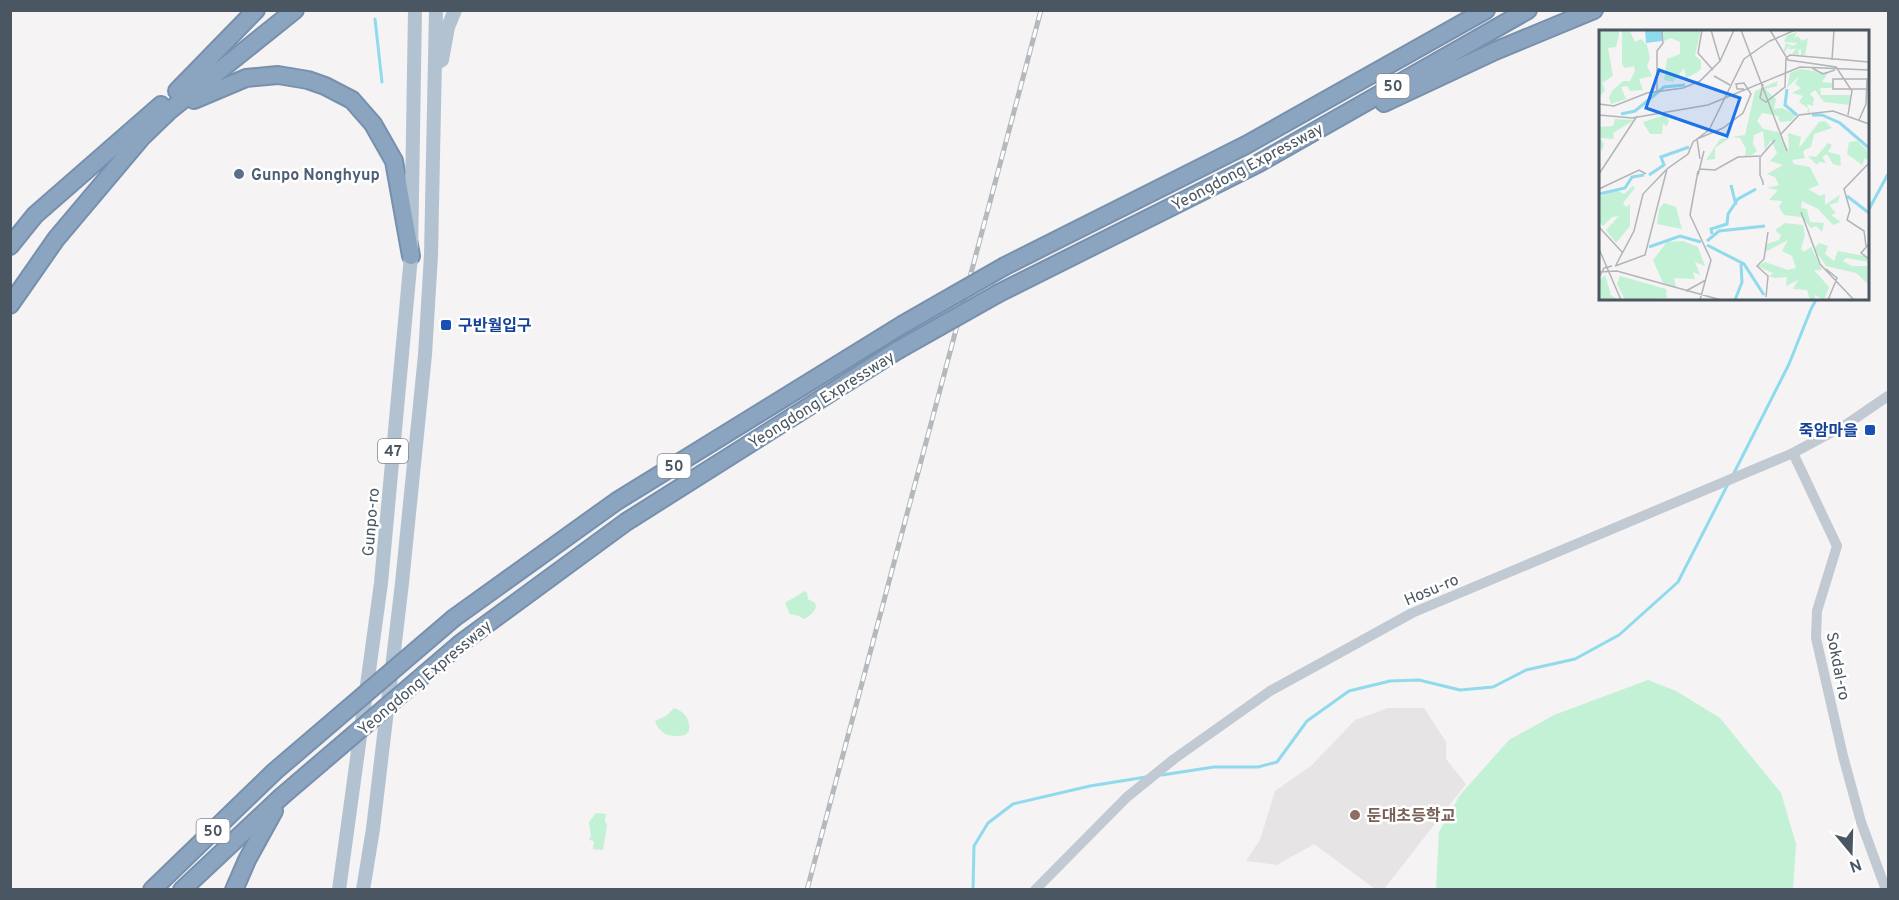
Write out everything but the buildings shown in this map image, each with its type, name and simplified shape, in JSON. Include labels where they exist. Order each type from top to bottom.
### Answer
[{"type":"highway","points":[[169,111],[256,10]]},
{"type":"highway","points":[[10,232],[35,215],[138,133],[278,10]]},
{"type":"highway","points":[[181,96],[295,10]]},
{"type":"highway","name":"Yeongdong Expressway","points":[[152,890],[274,772],[454,618],[617,501],[902,325],[1005,266],[1246,145],[1486,10]]},
{"type":"highway","name":"Yeongdong Expressway","points":[[183,890],[281,797],[461,643],[626,522],[898,350],[999,292],[1259,163],[1528,10]]},
{"type":"highway","points":[[1259,163],[1485,55],[1594,10]]},
{"type":"highway","points":[[10,304],[56,239],[138,133],[169,111],[246,78],[278,75],[308,80],[352,100],[373,124],[394,161],[411,256]]},
{"type":"highway","points":[[10,246],[35,215]]},
{"type":"highway","points":[[234,890],[247,860],[281,797]]},
{"type":"main road","name":"Gunpo-ro","points":[[339,890],[381,583],[411,256],[415,10]]},
{"type":"main road","name":"47","points":[[363,890],[373,829],[401,595],[425,355],[431,255],[436,10]]},
{"type":"main road","points":[[435,64],[442,60],[448,27],[455,10]]},
{"type":"street","name":"Hosu-ro","points":[[1035,890],[1127,797],[1174,759],[1270,692],[1412,613],[1793,453],[1847,424],[1888,396]]},
{"type":"street","name":"Sokdal-ro","points":[[1793,453],[1837,546],[1817,611],[1816,638],[1843,756],[1861,822],[1886,890]]},
{"type":"shaded area","name":"둔대초등학교","points":[[1388,708],[1424,708],[1446,742],[1446,759],[1466,784],[1384,889],[1375,889],[1314,844],[1277,865],[1246,861],[1260,840],[1275,791],[1312,765],[1355,720]]},
{"type":"green space","points":[[805,591],[808,599],[815,603],[816,607],[804,619],[790,614],[785,603]]},
{"type":"green space","points":[[1648,680],[1676,691],[1720,718],[1781,793],[1796,844],[1793,889],[1436,889],[1439,832],[1460,795],[1509,740],[1554,715]]},
{"type":"green space","points":[[674,708],[684,714],[688,720],[689,731],[685,735],[667,734],[657,726],[655,721],[666,716]]},
{"type":"green space","points":[[596,813],[606,814],[607,826],[603,850],[593,849],[594,841],[589,840],[591,835],[589,822]]},
{"type":"waterway","points":[[375,19],[382,82]]},
{"type":"waterway","points":[[1869,209],[1888,174]]},
{"type":"waterway","points":[[1734,473],[1789,364],[1816,300]]},
{"type":"waterway","points":[[1162,775],[1214,767],[1258,767],[1277,762],[1307,721],[1349,691],[1390,681],[1419,680],[1460,690],[1493,687],[1526,670],[1575,659],[1619,635],[1678,582],[1728,484]]},
{"type":"waterway","points":[[973,890],[974,846],[988,823],[1013,804],[1090,786],[1146,777]]},
{"type":"railway","points":[[807,890],[1041,10]]},
{"type":"place","name":"Gunpo Nonghyup","points":[[239,174]]},
{"type":"place","name":"구반월입구","points":[[446,325]]},
{"type":"place","name":"죽암마을","points":[[1870,430]]},
{"type":"place","name":"둔대초등학교","points":[[1355,815]]}]
